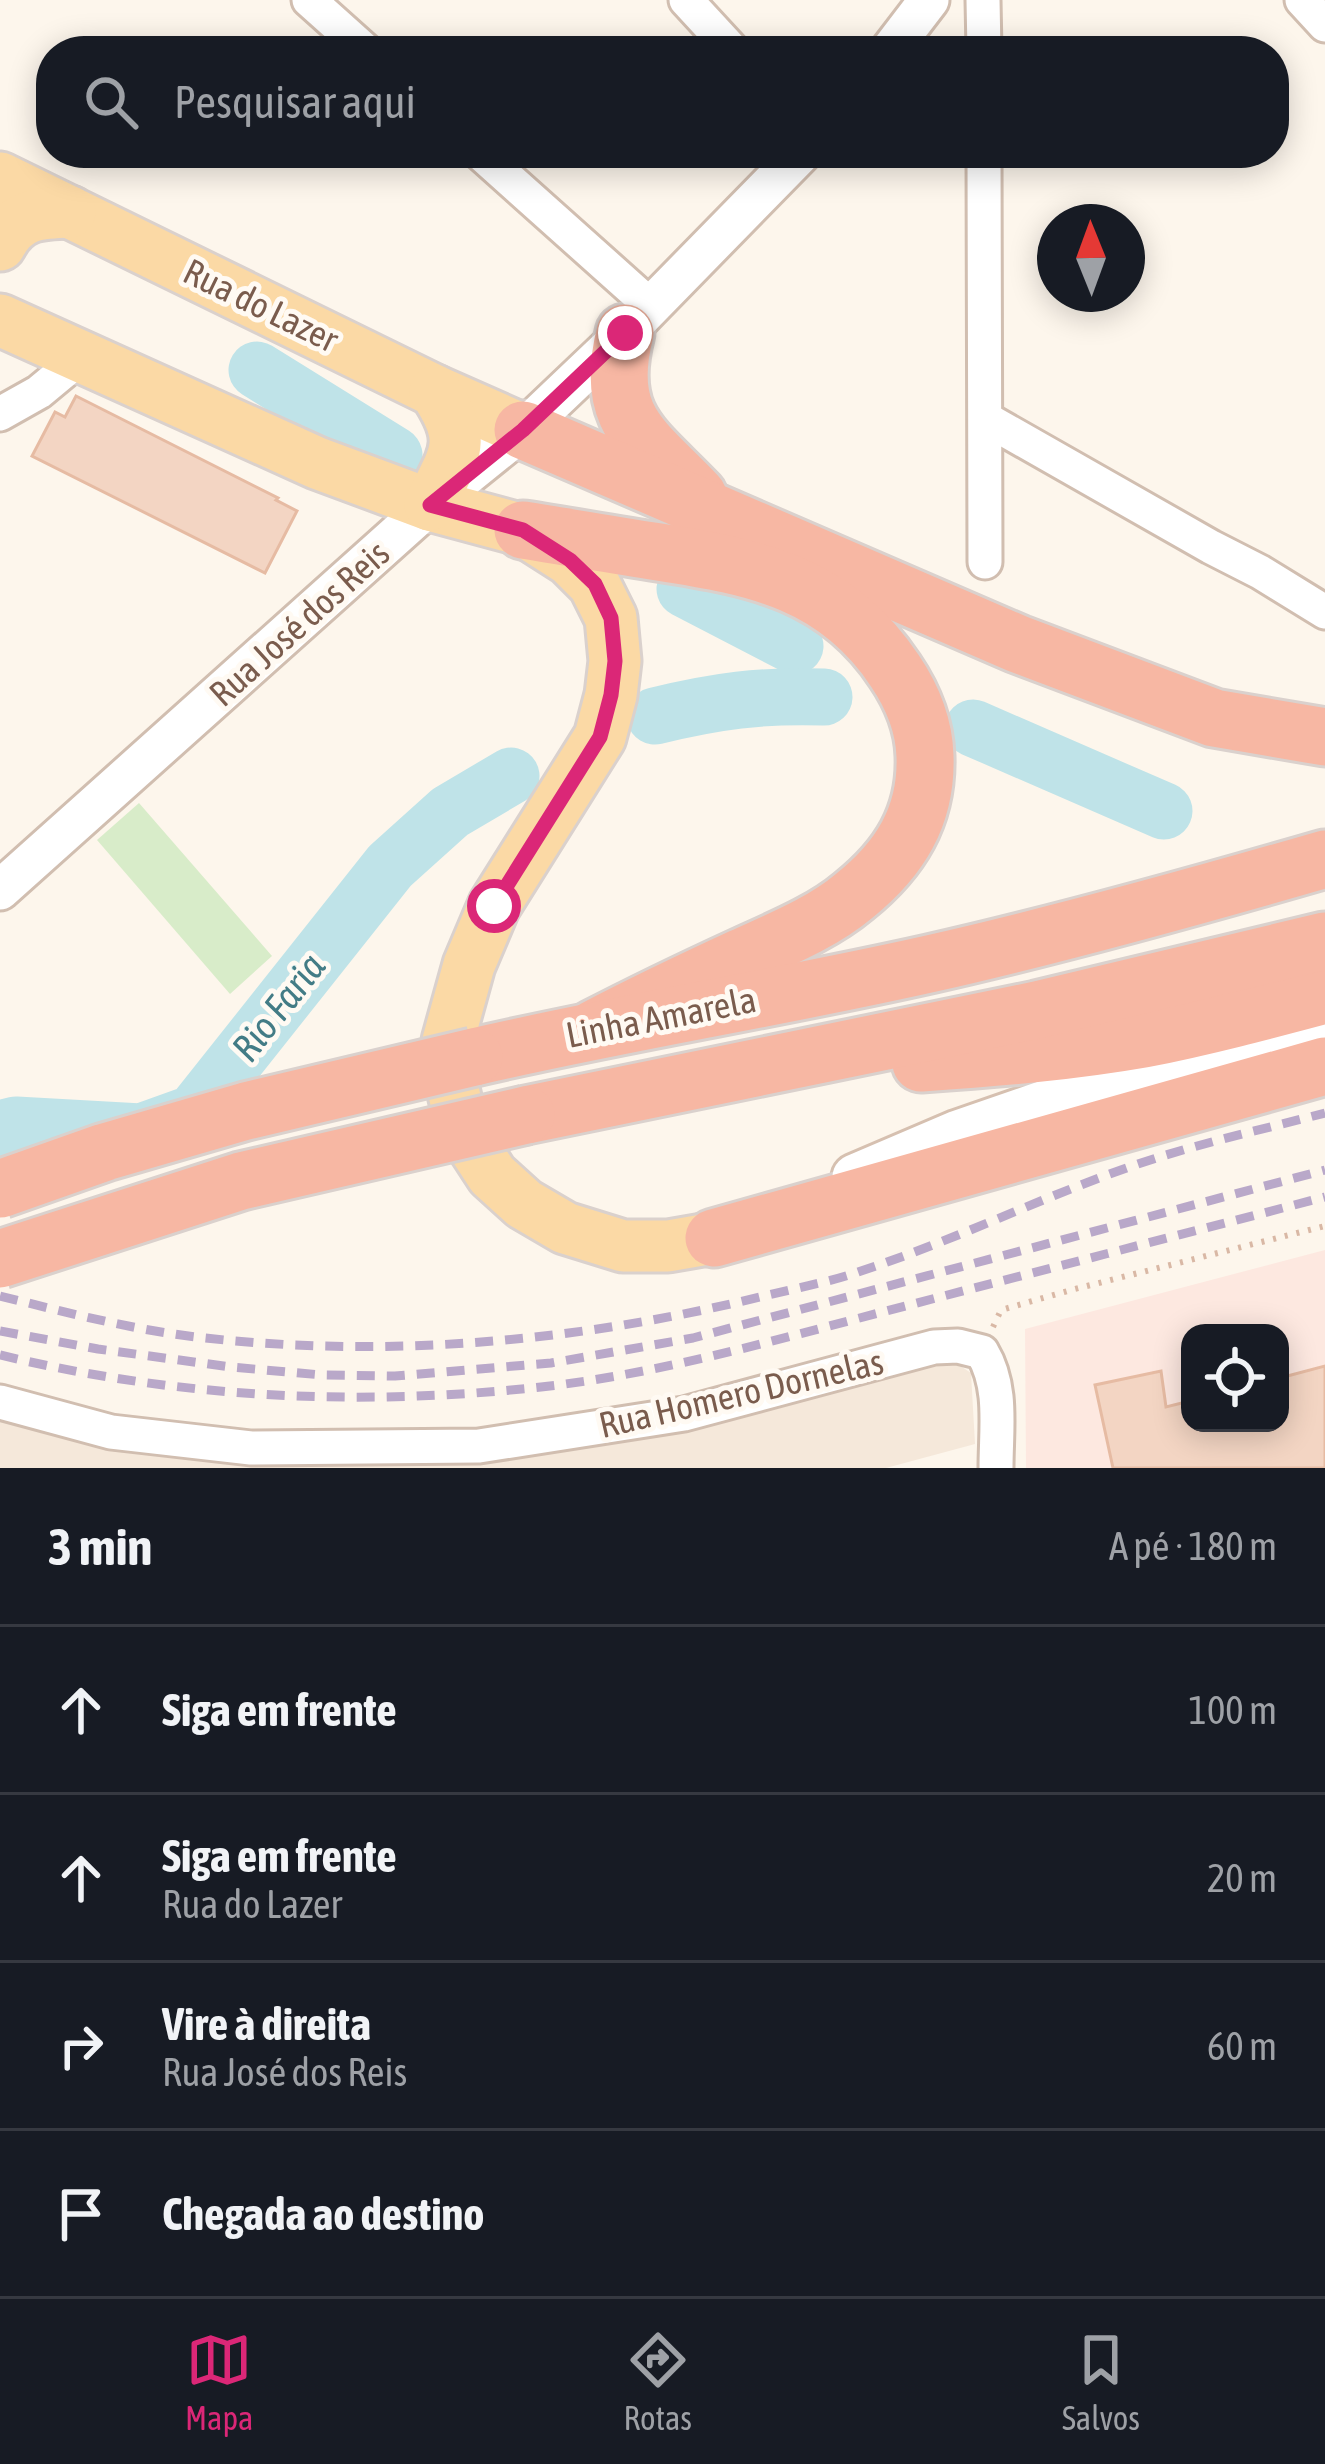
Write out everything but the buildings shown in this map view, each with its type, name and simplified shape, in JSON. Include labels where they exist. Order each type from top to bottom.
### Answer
[{"type":"highway","points":[[638,320],[617,374],[625,414],[713,512]]},
{"type":"highway","points":[[523,430],[1018,644],[1214,718],[1325,737]]},
{"type":"highway","points":[[523,530],[719,561],[771,574],[820,598],[854,621],[879,647],[915,707],[924,743],[926,783],[916,820],[895,857],[853,898],[797,932],[594,1029]]},
{"type":"highway","name":"Linha Amarela","points":[[0,1189],[246,1111],[594,1029],[929,964],[1325,860]]},
{"type":"highway","name":"Linha Amarela","points":[[0,1259],[241,1181],[526,1115],[1036,1010],[1325,941]]},
{"type":"highway","points":[[708,1077],[1013,1057],[1160,1035],[1325,995]]},
{"type":"highway","points":[[714,1238],[1325,1066]]},
{"type":"main road","name":"Rua do Lazer","points":[[0,178],[523,430]]},
{"type":"main road","points":[[0,244],[14,224],[38,213],[70,212]]},
{"type":"main road","points":[[0,291],[14,327],[317,463],[430,505],[523,530],[570,560],[595,584],[611,618],[615,661],[600,737],[494,906],[469,964],[448,1041],[463,1129],[492,1175],[524,1204],[566,1228],[623,1246],[668,1246],[714,1238],[958,1132],[1068,1096],[1325,1025]]},
{"type":"main road","points":[[430,505],[454,454],[456,432],[452,416],[435,391]]},
{"type":"street","points":[[309,0],[349,36]]},
{"type":"street","points":[[686,0],[719,36]]},
{"type":"street","points":[[901,36],[929,0]]},
{"type":"street","points":[[983,0],[984,36]]},
{"type":"street","points":[[1302,0],[1325,25]]},
{"type":"street","points":[[494,168],[638,320]]},
{"type":"street","name":"Rua José dos Reis","points":[[0,890],[430,505],[523,430],[787,168]]},
{"type":"street","points":[[984,168],[985,562]]},
{"type":"street","points":[[0,414],[38,392],[80,358]]},
{"type":"street","points":[[986,419],[1325,612]]},
{"type":"street","name":"Rua Homero Dornelas","points":[[0,1402],[111,1432],[251,1448],[479,1446],[684,1414],[934,1347],[982,1352]]},
{"type":"street","points":[[982,1352],[996,1387],[996,1468]]},
{"type":"path","points":[[982,1352],[1000,1310],[1325,1225]]},
{"type":"shaded area","points":[[1325,1250],[1325,1468],[1026,1468],[1025,1329]]},
{"type":"shaded area","points":[[931,1353],[971,1373],[975,1444],[886,1468],[0,1468],[0,1401],[83,1433],[548,1444]]},
{"type":"green space","points":[[139,803],[272,956],[230,994],[97,840]]},
{"type":"waterway","points":[[257,370],[394,455]]},
{"type":"waterway","points":[[685,589],[795,646]]},
{"type":"waterway","name":"Rio Faria","points":[[655,716],[739,700],[824,697]]},
{"type":"waterway","name":"Rio Faria","points":[[973,728],[1164,811]]},
{"type":"waterway","name":"Rio Faria","points":[[0,1129],[16,1125],[141,1132],[194,1113],[390,866],[450,812],[511,776]]},
{"type":"railway","points":[[0,1296],[146,1329],[268,1343],[411,1346],[553,1335],[694,1312],[837,1278],[1141,1163],[1325,1113]]},
{"type":"railway","points":[[0,1331],[98,1349],[322,1375],[395,1376],[551,1363],[693,1338],[1325,1170]]},
{"type":"railway","points":[[0,1355],[134,1381],[269,1395],[405,1396],[541,1387],[715,1355],[1325,1197]]},
{"type":"route","points":[[494,906],[600,737],[615,661],[611,618],[595,584],[570,560],[523,530],[430,505],[523,430],[625,333]]}]
